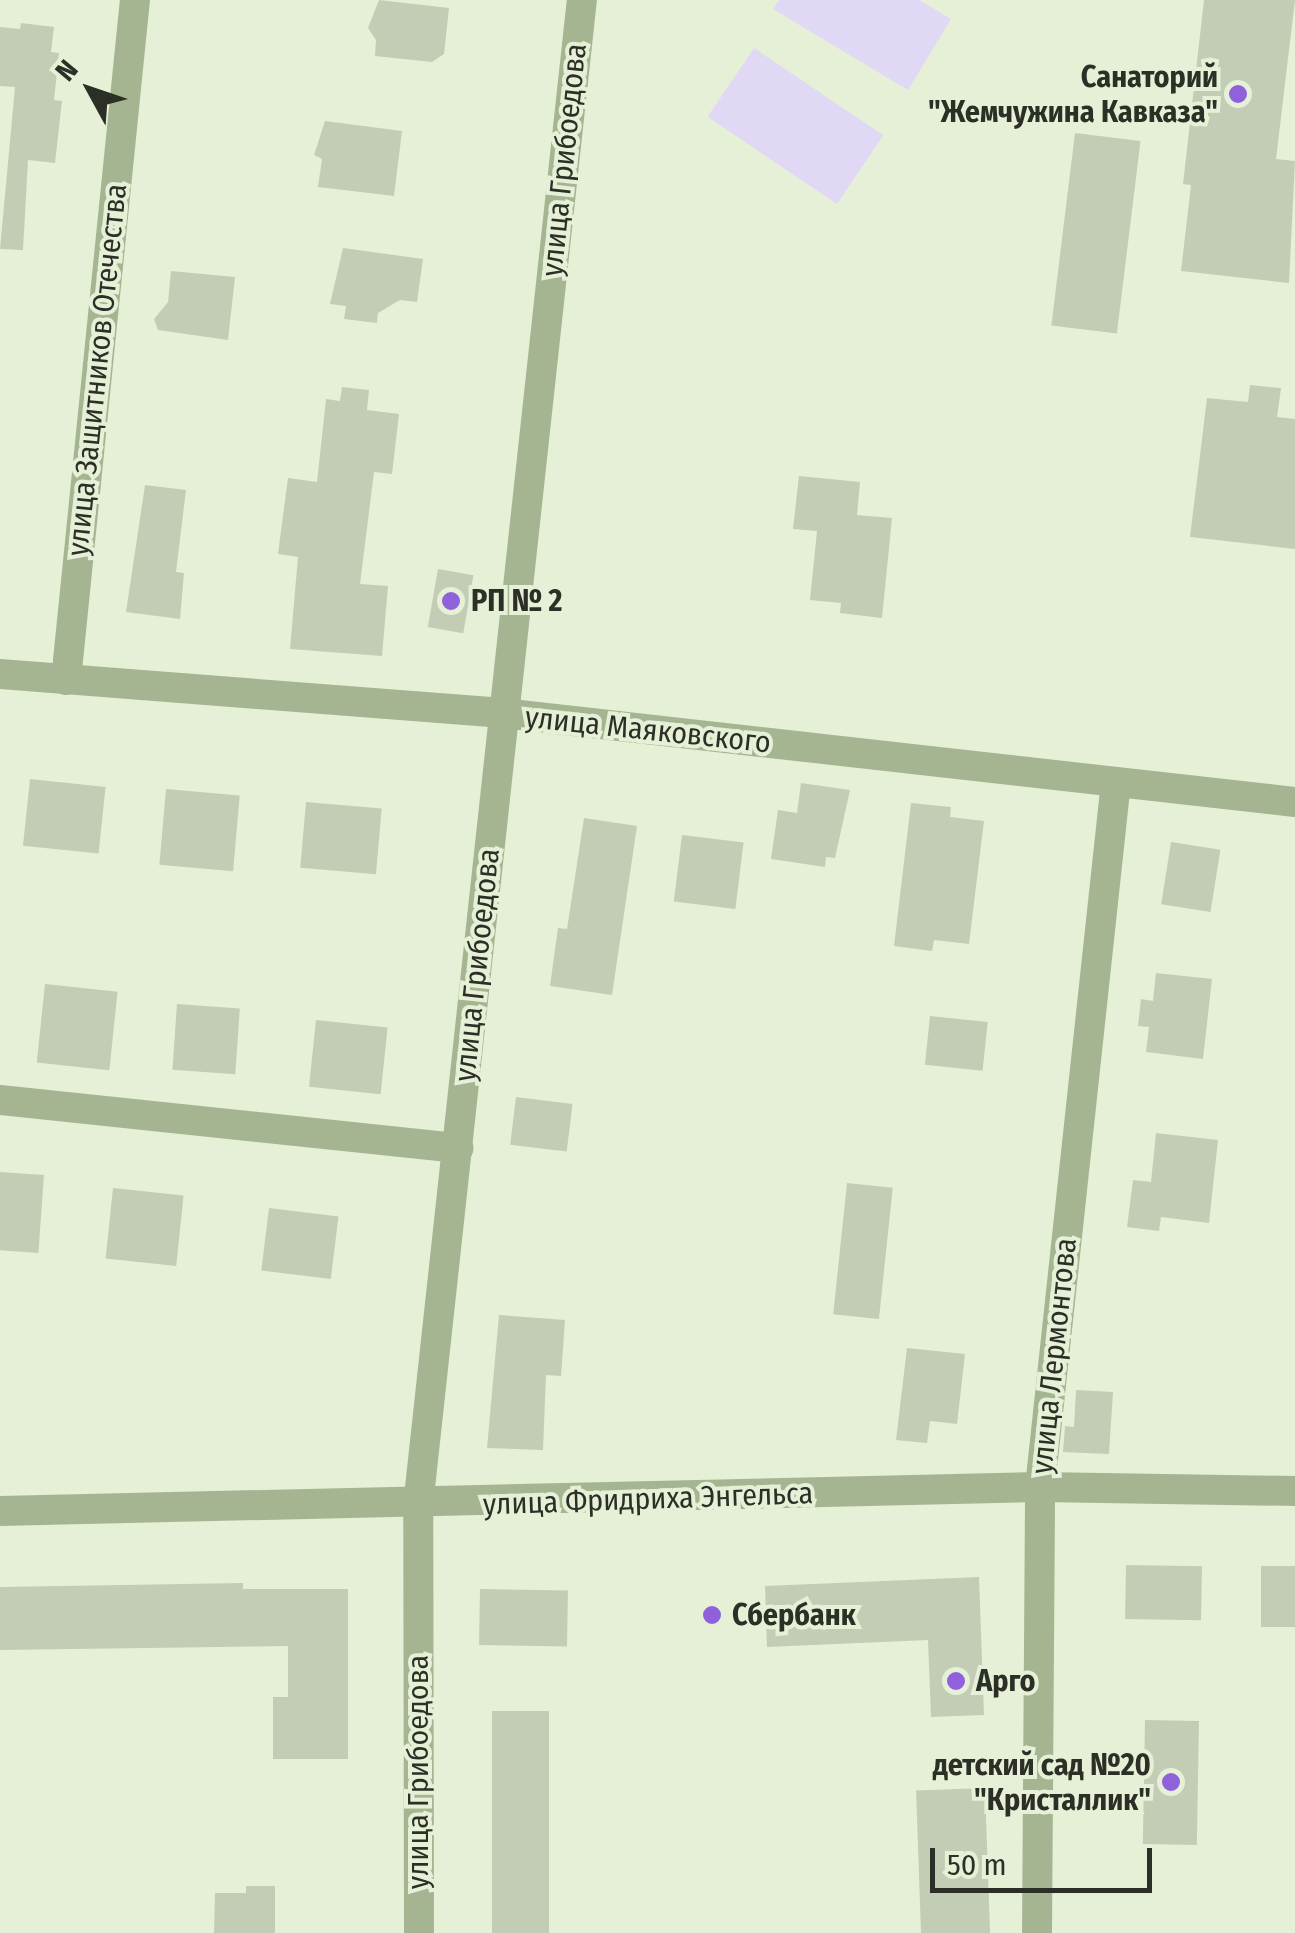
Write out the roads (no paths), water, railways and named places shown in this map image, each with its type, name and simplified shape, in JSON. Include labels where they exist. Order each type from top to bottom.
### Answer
[{"type":"street","name":"улица Защитников Отечества","points":[[66,680],[135,0]]},
{"type":"street","name":"улица Грибоедова","points":[[418,1933],[418,1506],[582,0]]},
{"type":"street","name":"улица Маяковского","points":[[0,674],[503,713],[1295,802]]},
{"type":"street","name":"улица Лермонтова","points":[[1037,1933],[1040,1487],[1116,782]]},
{"type":"street","points":[[0,1100],[458,1148]]},
{"type":"street","name":"улица Фридриха Энгельса","points":[[0,1512],[418,1506],[1040,1487],[1295,1490]]},
{"type":"place","name":"Санаторий \"Жемчужина Кавказа\"","points":[[1238,94]]},
{"type":"place","name":"РП № 2","points":[[451,601]]},
{"type":"place","name":"Сбербанк","points":[[712,1615]]},
{"type":"place","name":"Арго","points":[[956,1681]]},
{"type":"place","name":"детский сад №20 \"Кристаллик\"","points":[[1171,1782]]}]
